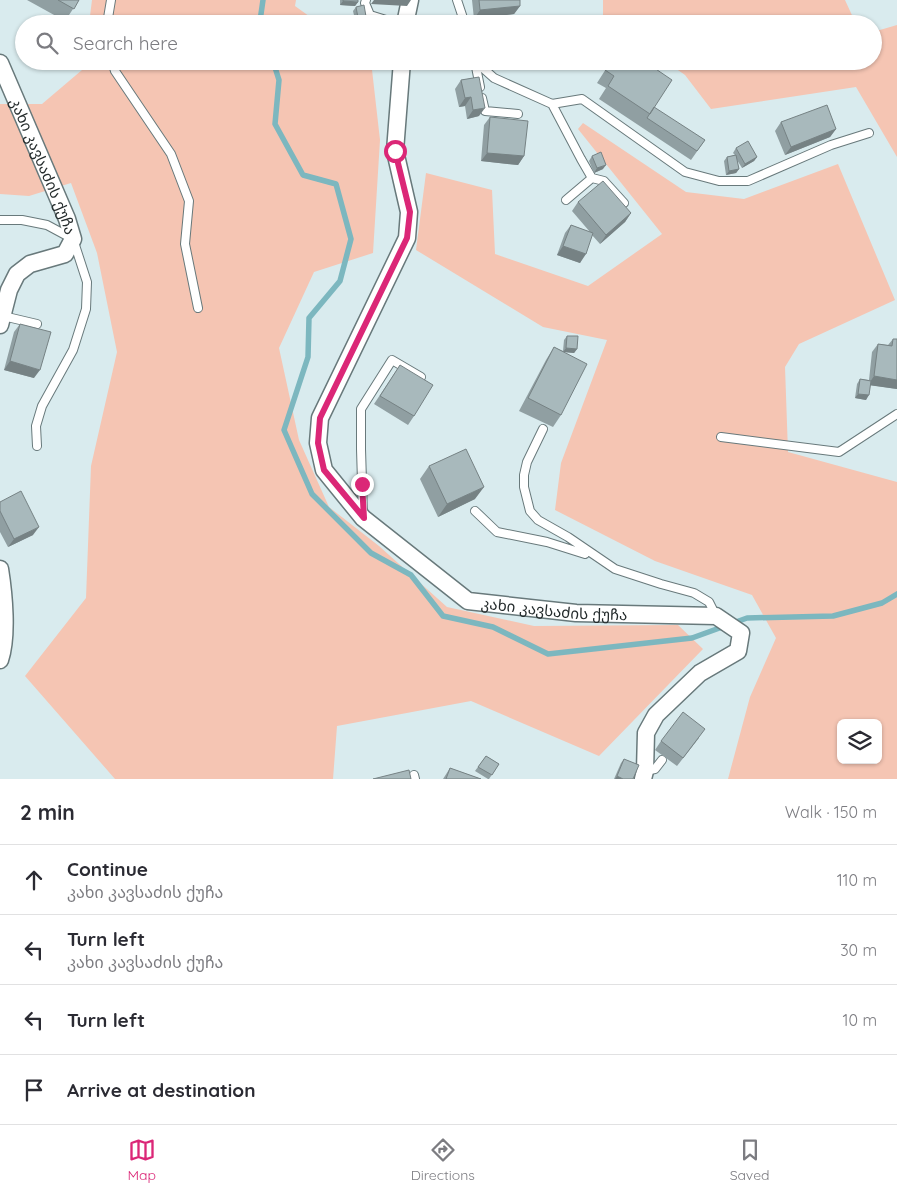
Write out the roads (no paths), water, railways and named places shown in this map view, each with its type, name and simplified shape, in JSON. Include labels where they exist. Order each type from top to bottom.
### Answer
[{"type":"street","points":[[407,15],[410,0]]},
{"type":"street","name":"კახი კავსაძის ქუჩა","points":[[0,63],[67,219],[72,239],[65,254],[30,264],[17,274],[9,290],[1,320]]},
{"type":"street","name":"კახი კავსაძის ქუჩა","points":[[401,70],[395,151],[410,212],[407,238],[320,418],[318,443],[324,470],[364,518],[468,601],[576,613],[716,616]]},
{"type":"street","points":[[0,569],[5,636],[0,660]]},
{"type":"street","points":[[644,775],[646,733],[656,716],[700,673],[738,651],[741,633],[716,616]]},
{"type":"lane","points":[[108,15],[111,0]]},
{"type":"lane","points":[[366,0],[365,3],[370,15]]},
{"type":"lane","points":[[456,0],[462,15]]},
{"type":"lane","points":[[115,70],[171,154],[189,201],[185,244],[198,308]]},
{"type":"lane","points":[[477,70],[485,110],[518,114]]},
{"type":"lane","points":[[485,70],[494,78],[552,104],[582,98],[685,172],[719,181],[748,181],[831,145],[869,133]]},
{"type":"lane","points":[[552,104],[592,178],[604,181],[624,203]]},
{"type":"lane","points":[[566,200],[592,178]]},
{"type":"lane","points":[[0,220],[22,220],[46,225],[72,239],[87,282],[86,309],[72,350],[42,406],[36,426],[37,446]]},
{"type":"lane","points":[[1,320],[36,324]]},
{"type":"lane","points":[[364,518],[360,449],[361,409],[392,360],[421,376]]},
{"type":"lane","points":[[721,438],[839,452],[897,414]]},
{"type":"lane","points":[[543,429],[527,462],[524,475],[524,487],[530,511],[538,520],[568,537],[615,569],[694,593],[709,602],[716,616]]},
{"type":"lane","points":[[475,512],[497,532],[548,542],[597,558]]},
{"type":"lane","points":[[644,775],[655,769],[662,760]]},
{"type":"waterway","points":[[261,15],[263,0]]},
{"type":"waterway","points":[[276,70],[279,80],[275,124],[303,175],[336,184],[351,239],[340,281],[309,318],[308,357],[284,430],[312,494],[371,553],[411,575],[443,616],[493,627],[548,654],[692,638],[747,618],[833,616],[882,603],[897,594]]}]
